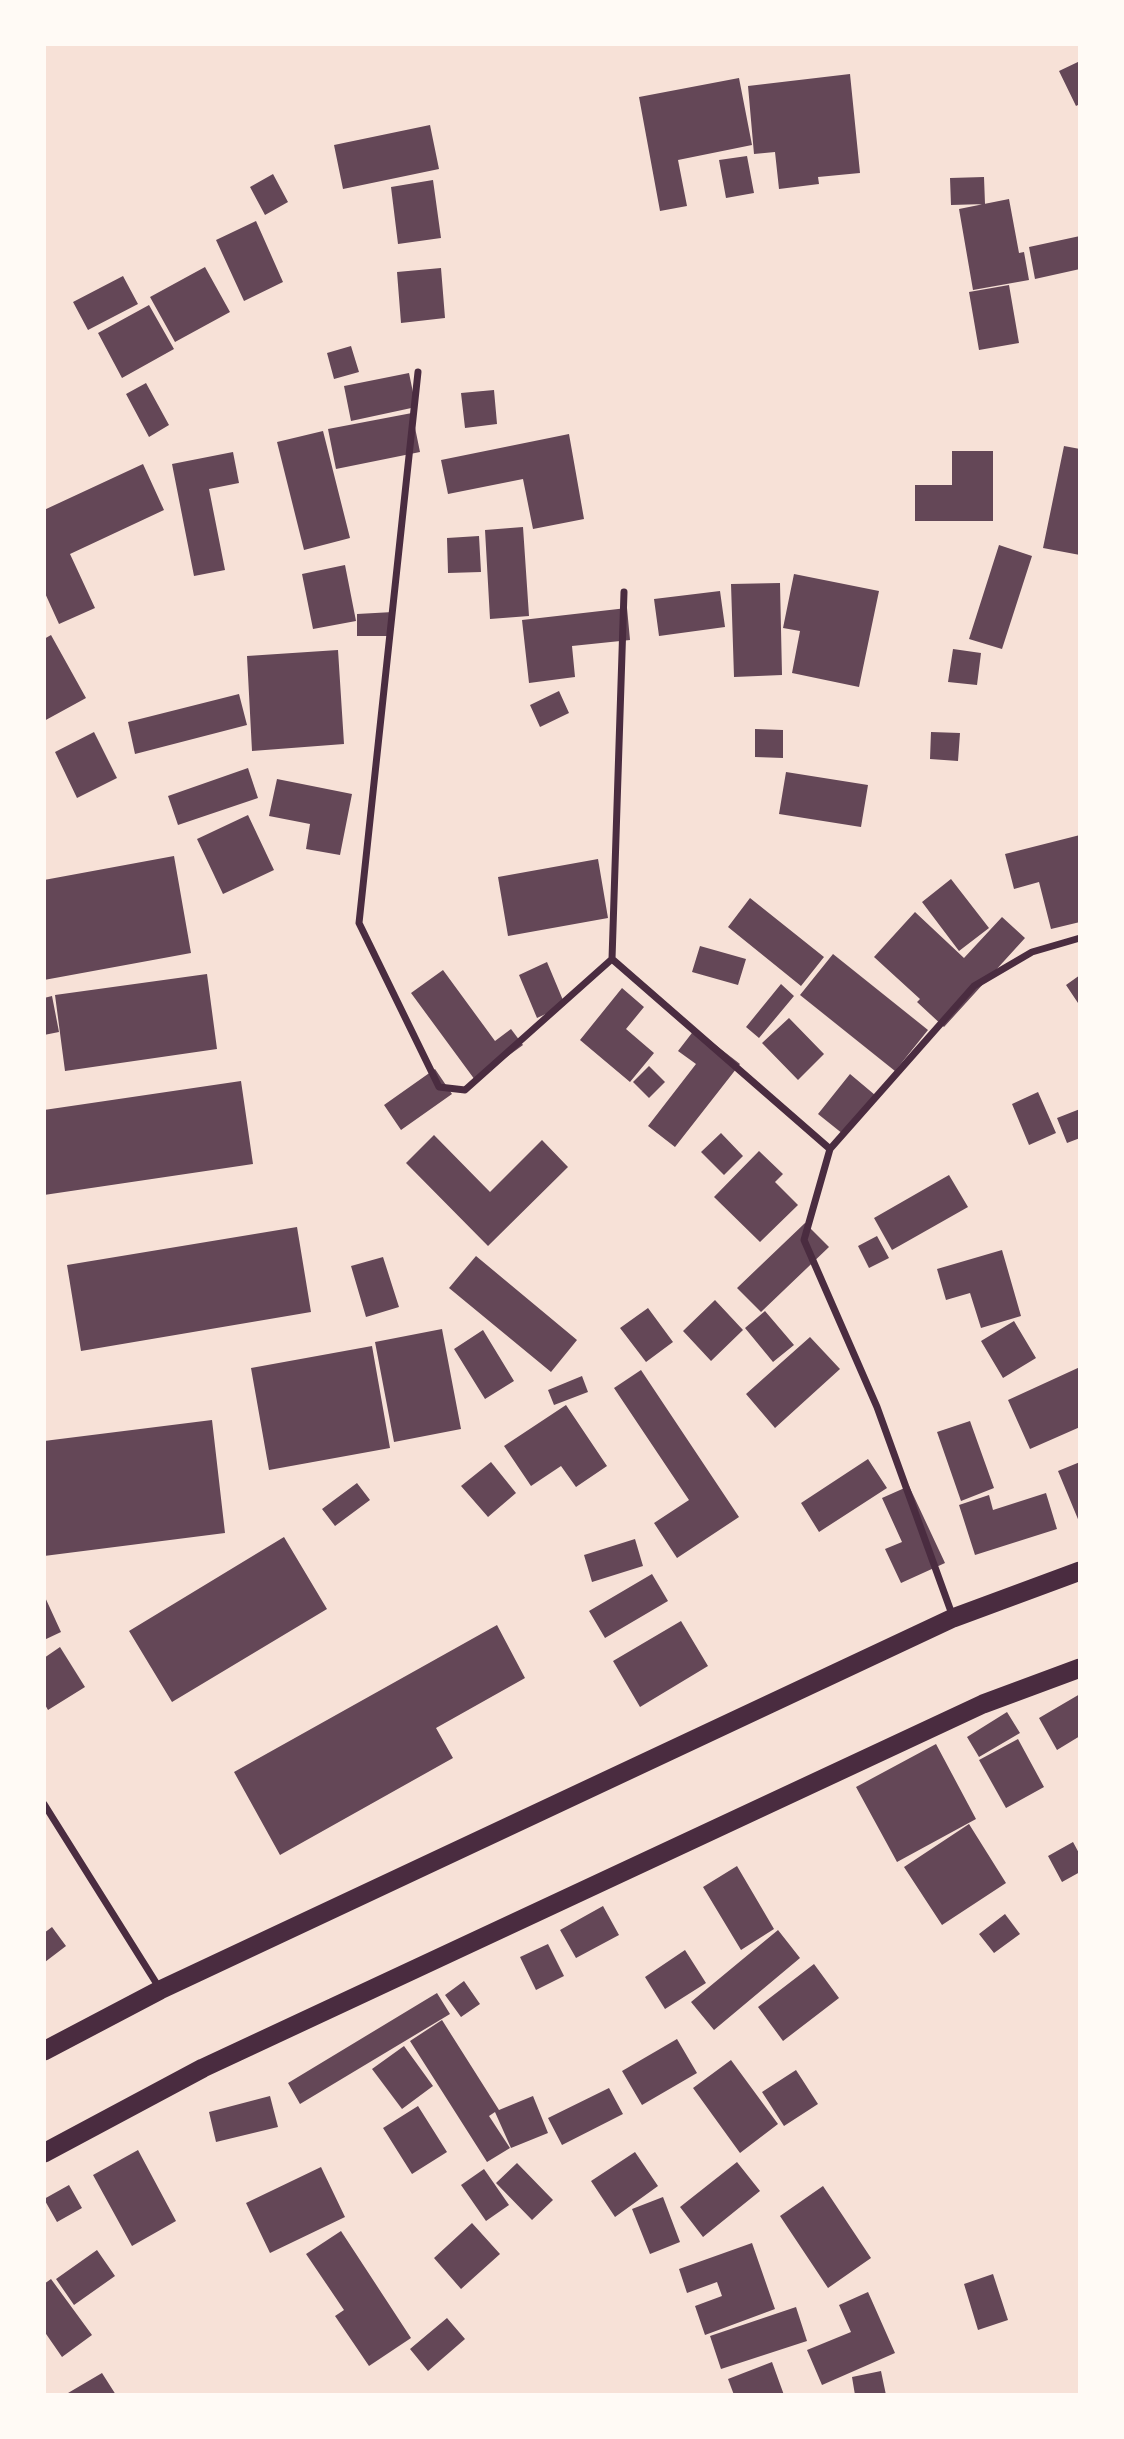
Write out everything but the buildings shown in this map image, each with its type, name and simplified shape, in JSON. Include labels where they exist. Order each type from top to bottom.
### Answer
[{"type":"highway","points":[[44,2051],[160,1990],[953,1618],[1080,1571]]},
{"type":"highway","points":[[44,2152],[228,2056],[983,1704],[1080,1668]]},
{"type":"street","points":[[418,372],[359,923],[439,1087],[465,1090],[612,959],[624,592]]},
{"type":"street","points":[[953,1618],[877,1407],[804,1240],[830,1149],[974,986],[1032,952],[1080,938]]},
{"type":"street","points":[[612,959],[830,1149]]},
{"type":"street","points":[[44,1804],[160,1990]]}]
